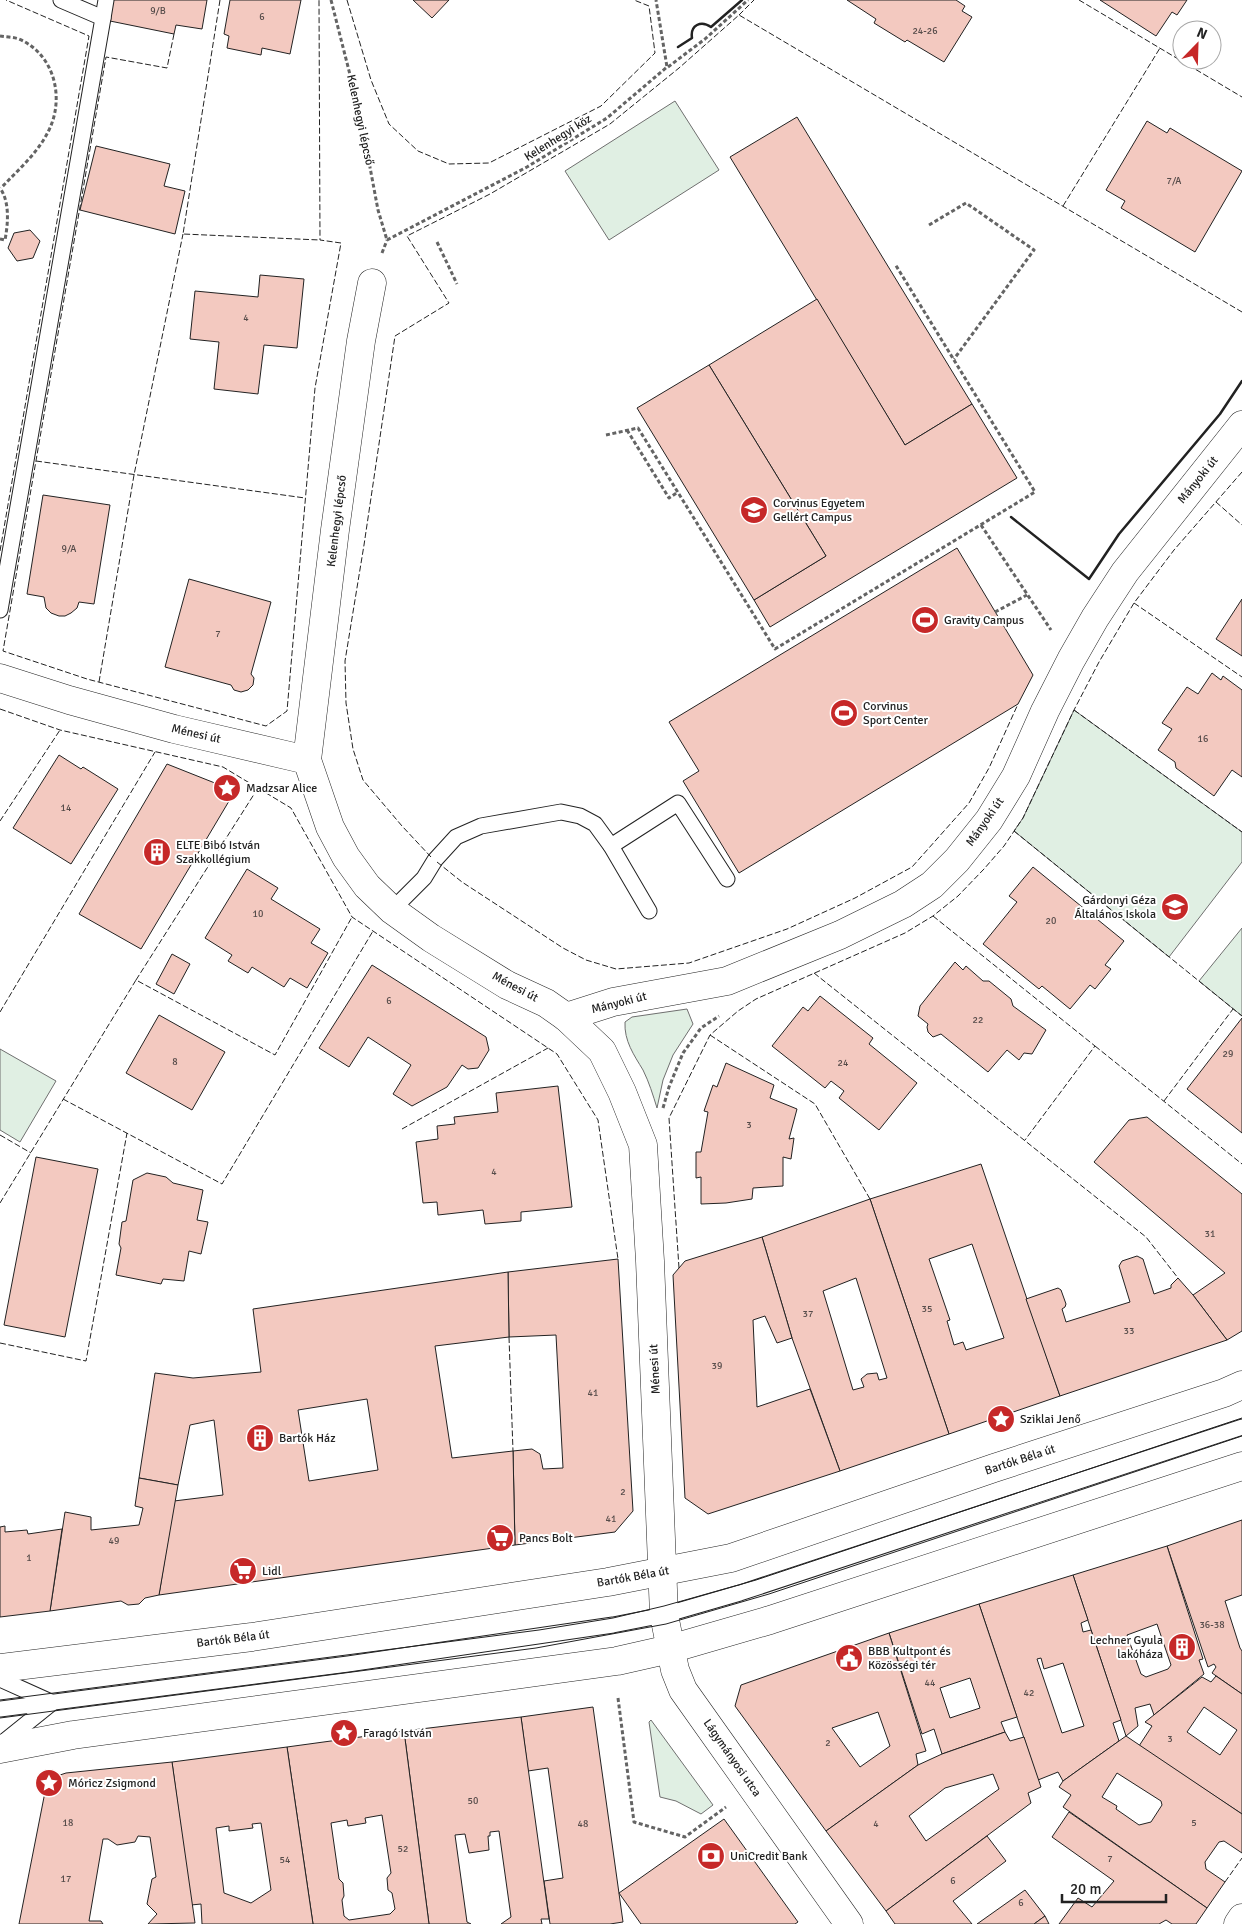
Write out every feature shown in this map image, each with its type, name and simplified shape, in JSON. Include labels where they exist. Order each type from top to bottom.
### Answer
[{"type":"street","name":"Kelenhegyi lépcső","points":[[307,760],[336,520],[361,341],[372,283]]},
{"type":"street","name":"Mányoki út","points":[[566,1017],[613,1002],[727,981],[840,935],[903,904],[932,885],[957,860],[988,820],[1016,776],[1045,711],[1071,660],[1095,618],[1125,572],[1242,425]]},
{"type":"street","name":"Ménesi út","points":[[0,678],[174,729],[307,760],[330,827],[346,857],[368,886],[392,910],[507,985],[546,1003],[566,1017],[602,1051],[622,1092],[643,1145],[651,1271],[662,1572]]},
{"type":"street","name":"Bartók Béla út","points":[[0,1668],[252,1637],[480,1603],[662,1572],[731,1558],[1004,1464],[1224,1393],[1242,1385]]},
{"type":"street","points":[[0,1747],[73,1735],[617,1661],[670,1649],[770,1620],[1242,1466]]},
{"type":"street","name":"Lágymányosi utca","points":[[662,1572],[664,1615],[670,1649],[675,1670],[684,1690],[843,1922]]},
{"type":"street","points":[[1238,1924],[1242,1918]]},
{"type":"lane","points":[[61,0],[103,18]]},
{"type":"lane","points":[[0,610],[106,0]]},
{"type":"lane","points":[[611,846],[678,803],[727,879]]},
{"type":"lane","points":[[392,910],[424,878],[435,860],[456,836],[481,826],[561,812],[580,816],[596,824],[649,911]]},
{"type":"lane","points":[[0,1709],[348,1664],[613,1625],[664,1615],[749,1590],[1242,1427]]},
{"type":"lane","points":[[0,1679],[52,1703]]},
{"type":"lane","points":[[0,1747],[52,1703]]},
{"type":"path","name":"Kelenhegyi lépcső","points":[[331,0],[360,114],[378,210],[387,240]]},
{"type":"path","points":[[656,0],[667,67]]},
{"type":"path","name":"Kelenhegyi köz","points":[[387,240],[528,167],[607,118],[667,67],[705,39],[748,0]]},
{"type":"path","points":[[0,36],[18,39],[36,50],[50,66],[55,82],[56,108],[49,129],[33,156],[0,188],[5,195],[8,226],[5,240],[0,239]]},
{"type":"path","points":[[929,226],[966,203],[1034,250],[954,359]]},
{"type":"path","points":[[437,242],[457,284]]},
{"type":"path","points":[[606,435],[638,428],[775,649],[1035,492],[895,264]]},
{"type":"path","points":[[627,430],[669,498],[678,492]]},
{"type":"path","points":[[981,525],[1071,660]]},
{"type":"path","points":[[995,612],[1027,595]]},
{"type":"path","points":[[664,1106],[676,1068],[687,1047],[701,1028]]},
{"type":"path","points":[[618,1698],[634,1822],[685,1837],[706,1821]]},
{"type":"green space","points":[[675,101],[719,170],[609,240],[565,171]]},
{"type":"green space","name":"Gárdonyi Géza Általános Iskola","points":[[1074,710],[1242,832],[1242,862],[1169,957],[1014,831],[1023,818]]},
{"type":"green space","points":[[1242,928],[1242,1016],[1199,981]]},
{"type":"green space","points":[[687,1009],[693,1024],[673,1055],[663,1080],[657,1108],[645,1075],[628,1042],[625,1022],[632,1017]]},
{"type":"green space","points":[[0,1049],[56,1081],[20,1142],[0,1130]]},
{"type":"green space","points":[[651,1720],[713,1805],[701,1814],[676,1801],[660,1797],[649,1722]]},
{"type":"building","points":[[113,0],[207,0],[202,29],[176,25],[174,34],[110,21]]},
{"type":"building","points":[[230,0],[301,0],[290,54],[262,48],[261,55],[227,48],[229,36],[224,34]]},
{"type":"building","points":[[413,0],[449,0],[432,18]]},
{"type":"building","points":[[847,0],[956,0],[965,6],[962,11],[972,17],[944,62],[907,40],[905,42],[874,23],[876,19]]},
{"type":"building","points":[[1100,0],[1187,0],[1177,15],[1172,12],[1156,36]]},
{"type":"building","points":[[797,117],[972,404],[905,445],[730,157]]},
{"type":"building","points":[[1147,121],[1167,133],[1170,128],[1242,171],[1195,252],[1121,208],[1125,201],[1106,190]]},
{"type":"building","points":[[96,146],[170,164],[164,186],[185,191],[175,234],[80,210]]},
{"type":"building","points":[[30,230],[40,241],[33,258],[17,261],[8,248],[14,233]]},
{"type":"building","points":[[260,275],[304,279],[297,348],[264,345],[258,394],[214,389],[219,342],[190,339],[195,291],[258,297]]},
{"type":"building","points":[[817,299],[905,445],[972,404],[1017,478],[770,627],[754,600],[826,556],[709,365]]},
{"type":"building","points":[[709,365],[826,556],[754,600],[637,408]]},
{"type":"building","points":[[43,495],[110,505],[94,604],[79,602],[77,608],[65,616],[51,613],[46,608],[44,597],[27,594]]},
{"type":"building","name":"Corvinus Sport Center","points":[[957,548],[1033,675],[1018,704],[739,873],[683,781],[699,771],[669,722]]},
{"type":"building","points":[[189,579],[271,602],[251,674],[254,678],[253,685],[248,690],[241,692],[234,690],[231,685],[165,667]]},
{"type":"building","points":[[1242,599],[1242,656],[1216,639]]},
{"type":"building","points":[[1212,673],[1221,680],[1223,676],[1242,690],[1242,777],[1232,770],[1214,796],[1176,768],[1175,762],[1158,750],[1172,729],[1162,723],[1187,687],[1198,694]]},
{"type":"building","points":[[59,755],[81,769],[83,767],[118,789],[71,864],[13,828]]},
{"type":"building","name":"ELTE Bibó István Szakkollégium","points":[[167,764],[235,791],[141,949],[79,914]]},
{"type":"building","points":[[1033,867],[1124,941],[1105,965],[1111,969],[1095,989],[1090,985],[1070,1009],[1042,986],[1039,989],[983,944],[1017,902],[1009,896]]},
{"type":"building","points":[[247,869],[278,888],[271,899],[320,929],[311,943],[328,953],[307,988],[290,978],[284,987],[252,967],[248,973],[228,961],[232,955],[205,938]]},
{"type":"building","points":[[172,954],[190,964],[174,994],[156,984]]},
{"type":"building","points":[[955,962],[963,970],[966,966],[983,981],[989,981],[1011,999],[1013,1006],[1046,1030],[1032,1054],[1024,1053],[1019,1060],[1007,1050],[988,1072],[941,1034],[933,1037],[928,1032],[928,1024],[918,1016],[920,1006]]},
{"type":"building","points":[[372,965],[486,1037],[489,1050],[478,1068],[468,1069],[462,1065],[447,1087],[412,1106],[393,1094],[411,1065],[368,1037],[349,1067],[319,1048]]},
{"type":"building","points":[[820,996],[873,1038],[869,1044],[917,1083],[879,1130],[839,1098],[844,1091],[831,1081],[825,1088],[772,1046],[803,1007],[808,1011]]},
{"type":"building","points":[[159,1015],[225,1052],[192,1110],[126,1073]]},
{"type":"building","points":[[1242,1018],[1242,1133],[1187,1089]]},
{"type":"building","points":[[726,1063],[774,1085],[770,1098],[797,1109],[789,1139],[794,1138],[791,1159],[783,1157],[783,1186],[753,1188],[752,1199],[701,1204],[701,1177],[696,1178],[696,1152],[701,1152],[708,1112],[704,1111],[713,1085],[717,1087]]},
{"type":"building","points":[[558,1086],[572,1207],[521,1212],[521,1221],[485,1224],[483,1210],[438,1215],[437,1202],[423,1203],[416,1142],[438,1139],[437,1126],[455,1124],[454,1117],[498,1112],[496,1093]]},
{"type":"building","points":[[1147,1117],[1242,1194],[1242,1331],[1227,1340],[1193,1295],[1225,1273],[1094,1162],[1129,1120]]},
{"type":"building","points":[[36,1157],[98,1169],[65,1337],[4,1325]]},
{"type":"building","points":[[981,1164],[1060,1396],[949,1434],[870,1199]],"holes":[[[972,1244],[1004,1338],[966,1350],[963,1342],[954,1345],[947,1321],[950,1320],[929,1259]]]},
{"type":"building","points":[[147,1173],[166,1177],[173,1183],[203,1190],[197,1220],[208,1222],[201,1254],[189,1251],[184,1281],[163,1279],[161,1284],[116,1275],[121,1248],[119,1244],[122,1222],[126,1221],[133,1180]]},
{"type":"building","points":[[870,1199],[949,1434],[840,1471],[792,1338],[762,1237]],"holes":[[[856,1278],[887,1378],[879,1380],[877,1373],[867,1374],[861,1379],[864,1387],[853,1390],[823,1291]]]},
{"type":"building","points":[[762,1237],[792,1338],[777,1343],[765,1316],[753,1320],[757,1407],[810,1389],[840,1471],[708,1514],[685,1498],[673,1275],[685,1261]]},
{"type":"building","points":[[1137,1256],[1143,1259],[1154,1294],[1171,1288],[1171,1285],[1178,1278],[1227,1340],[1060,1396],[1026,1299],[1058,1288],[1061,1290],[1066,1304],[1062,1309],[1066,1322],[1130,1302],[1119,1266],[1122,1261]]},
{"type":"building","points":[[618,1259],[633,1511],[615,1532],[515,1545],[513,1451],[532,1449],[540,1454],[543,1469],[563,1468],[556,1335],[509,1337],[508,1272]]},
{"type":"building","name":"Bartók Ház","points":[[508,1272],[509,1337],[435,1346],[452,1458],[513,1451],[515,1545],[159,1595],[174,1501],[223,1495],[214,1420],[190,1425],[178,1485],[139,1478],[155,1373],[193,1378],[261,1372],[253,1309]],"holes":[[[367,1399],[378,1470],[309,1481],[298,1410]]]},
{"type":"building","points":[[139,1478],[178,1485],[159,1595],[145,1598],[139,1604],[128,1605],[121,1601],[50,1611],[65,1512],[91,1517],[91,1530],[139,1525],[143,1508],[135,1506]]},
{"type":"building","points":[[1242,1520],[1242,1595],[1225,1601],[1242,1651],[1242,1694],[1212,1673],[1216,1667],[1214,1664],[1208,1667],[1167,1546]]},
{"type":"building","points":[[5,1526],[5,1532],[27,1530],[28,1534],[62,1529],[50,1611],[0,1617],[0,1527]]},
{"type":"building","name":"Lechner Gyula lakóháza","points":[[1167,1546],[1203,1659],[1199,1660],[1204,1674],[1154,1715],[1150,1704],[1135,1708],[1138,1726],[1126,1736],[1073,1575]],"holes":[[[1157,1624],[1171,1665],[1168,1669],[1146,1677],[1141,1674],[1127,1635]]]},
{"type":"building","points":[[1073,1575],[1088,1620],[1081,1623],[1083,1632],[1091,1630],[1121,1720],[1113,1723],[1119,1741],[1063,1781],[1058,1772],[1038,1780],[979,1604]],"holes":[[[1041,1658],[1044,1669],[1063,1663],[1084,1726],[1062,1733],[1037,1659]]]},
{"type":"building","points":[[979,1604],[1017,1717],[1001,1722],[1005,1732],[942,1754],[934,1729],[922,1734],[889,1633]],"holes":[[[970,1678],[980,1708],[950,1718],[940,1688]]]},
{"type":"building","points":[[889,1633],[926,1751],[916,1754],[918,1765],[826,1831],[735,1706],[741,1685]],"holes":[[[878,1712],[890,1746],[860,1767],[832,1728]]]},
{"type":"building","points":[[1216,1676],[1242,1694],[1242,1814],[1139,1746],[1152,1726],[1145,1722],[1202,1677],[1211,1682]],"holes":[[[1204,1707],[1237,1730],[1220,1755],[1187,1732]]]},
{"type":"building","points":[[593,1707],[623,1922],[610,1924],[550,1924],[544,1881],[563,1878],[548,1768],[528,1771],[521,1717]]},
{"type":"building","points":[[521,1717],[549,1919],[541,1919],[542,1924],[501,1924],[511,1917],[499,1831],[490,1832],[490,1836],[488,1836],[489,1850],[469,1853],[465,1834],[455,1835],[467,1922],[471,1924],[429,1924],[404,1731]]},
{"type":"building","points":[[404,1731],[429,1924],[313,1924],[287,1747]],"holes":[[[382,1815],[391,1873],[387,1878],[388,1890],[392,1893],[395,1909],[390,1914],[349,1920],[344,1916],[342,1900],[344,1896],[343,1883],[339,1879],[331,1823],[347,1820],[348,1826],[366,1823],[365,1818]]]},
{"type":"building","points":[[1005,1732],[1010,1741],[1024,1737],[1041,1787],[1028,1793],[1031,1803],[886,1911],[826,1831],[918,1765],[942,1754]],"holes":[[[993,1774],[999,1789],[926,1841],[909,1816],[945,1788]]]},
{"type":"building","points":[[1126,1736],[1242,1814],[1242,1853],[1224,1841],[1219,1842],[1205,1862],[1206,1869],[1225,1882],[1207,1908],[1063,1807],[1071,1795],[1059,1787],[1063,1781]],"holes":[[[1117,1773],[1161,1801],[1162,1805],[1151,1822],[1139,1825],[1116,1809],[1117,1806],[1102,1797]]]},
{"type":"building","points":[[287,1747],[313,1924],[202,1924],[201,1904],[191,1905],[172,1762]],"holes":[[[261,1823],[271,1890],[251,1903],[224,1893],[216,1828],[229,1826],[229,1831],[253,1828],[252,1824]]]},
{"type":"building","points":[[172,1762],[195,1923],[148,1924],[157,1914],[147,1904],[152,1879],[156,1877],[150,1837],[138,1836],[135,1842],[117,1845],[108,1839],[103,1839],[89,1921],[101,1921],[103,1924],[19,1924],[45,1792],[54,1777],[66,1773]]},
{"type":"building","points":[[1069,1812],[1207,1908],[1196,1924],[1172,1924],[1166,1920],[1159,1924],[1059,1924],[1078,1898],[1092,1907],[1114,1881],[1052,1837]]},
{"type":"building","name":"UniCredit Bank","points":[[724,1819],[798,1922],[795,1924],[641,1924],[619,1893]]},
{"type":"building","points":[[987,1836],[1006,1861],[953,1901],[972,1924],[895,1924],[886,1911]]},
{"type":"building","points":[[1025,1890],[1045,1916],[1034,1924],[977,1924]]},
{"type":"building","points":[[1045,1916],[1049,1924],[1034,1924]]},
{"type":"tram line","points":[[0,1700],[539,1630],[613,1618],[664,1606],[756,1580],[1242,1418]]},
{"type":"tram line","points":[[0,1718],[536,1648],[666,1624],[769,1594],[1242,1436]]},
{"type":"fence","points":[[0,551],[89,36],[6,0]]},
{"type":"fence","points":[[220,0],[183,234],[320,240]]},
{"type":"fence","points":[[174,34],[167,68],[106,57],[3,651],[87,679],[266,726],[287,711],[315,388],[341,243],[320,240],[319,0]]},
{"type":"fence","points":[[347,0],[371,80],[389,124],[418,151],[449,164],[489,163],[601,106],[655,53],[649,6],[634,0]]},
{"type":"fence","points":[[739,15],[754,0]]},
{"type":"fence","points":[[1079,0],[1242,97]]},
{"type":"fence","points":[[431,857],[363,780],[353,749],[346,703],[345,661],[395,336],[449,303],[407,236],[490,194],[610,124],[679,68],[739,15],[1242,312]]},
{"type":"fence","points":[[1063,206],[1160,48]]},
{"type":"fence","points":[[99,682],[134,475],[183,234]]},
{"type":"fence","points":[[1089,579],[1119,534],[1220,414],[1242,381]]},
{"type":"fence","points":[[36,461],[305,498]]},
{"type":"fence","points":[[679,1268],[669,1118],[710,1035],[738,1011],[756,999],[905,933],[933,916],[958,896],[984,869],[1004,846],[1023,818],[1074,710],[1099,662],[1134,603],[1174,550],[1242,472]]},
{"type":"fence","points":[[1216,502],[1242,525]]},
{"type":"fence","points":[[1134,603],[1242,677]]},
{"type":"fence","points":[[437,862],[462,882],[563,948],[586,960],[616,969],[689,963],[787,929],[855,898],[912,867],[969,803],[989,768],[1018,704]]},
{"type":"fence","points":[[0,709],[60,730],[223,767],[291,808],[352,917],[557,1054],[598,1120],[618,1259]]},
{"type":"fence","points":[[1074,710],[1242,832]]},
{"type":"fence","points":[[0,821],[60,730]]},
{"type":"fence","points":[[0,1012],[155,752]]},
{"type":"fence","points":[[136,980],[258,788]]},
{"type":"fence","points":[[1014,831],[1242,1016]]},
{"type":"fence","points":[[933,916],[1095,1046],[1025,1140]]},
{"type":"fence","points":[[0,1203],[136,980],[275,1055],[352,917]]},
{"type":"fence","points":[[63,1099],[222,1184],[373,931]]},
{"type":"fence","points":[[814,973],[1146,1237],[1178,1278]]},
{"type":"fence","points":[[1164,1101],[1233,1009]]},
{"type":"fence","points":[[710,1035],[815,1104],[870,1199]]},
{"type":"fence","points":[[1095,1046],[1242,1164]]},
{"type":"fence","points":[[402,1129],[548,1048]]},
{"type":"fence","points":[[0,1343],[86,1361],[127,1133]]},
{"type":"fence","points":[[0,1135],[31,1153]]},
{"type":"fence","points":[[509,1337],[513,1451]]},
{"type":"fence","points":[[1225,1882],[1242,1858]]},
{"type":"wall","points":[[678,47],[692,38],[694,27],[700,24],[711,27],[742,0]]},
{"type":"wall","points":[[1011,517],[1089,579],[1119,534],[1220,414],[1242,381]]},
{"type":"place","name":"Corvinus Egyetem Gellért Campus","points":[[754,510]]},
{"type":"place","name":"Gravity Campus","points":[[925,620]]},
{"type":"place","name":"Corvinus Sport Center","points":[[844,713]]},
{"type":"place","name":"Madzsar Alice","points":[[227,788]]},
{"type":"place","name":"ELTE Bibó István Szakkollégium","points":[[157,852]]},
{"type":"place","name":"Gárdonyi Géza Általános Iskola","points":[[1175,907]]},
{"type":"place","name":"Sziklai Jenő","points":[[1001,1419]]},
{"type":"place","name":"Bartók Ház","points":[[260,1438]]},
{"type":"place","name":"Pancs Bolt","points":[[500,1538]]},
{"type":"place","name":"Lidl","points":[[243,1571]]},
{"type":"place","name":"Lechner Gyula lakóháza","points":[[1182,1647]]},
{"type":"place","name":"BBB Kultpont és Közösségi tér","points":[[849,1658]]},
{"type":"place","name":"Faragó István","points":[[344,1733]]},
{"type":"place","name":"Móricz Zsigmond","points":[[49,1783]]},
{"type":"place","name":"UniCredit Bank","points":[[711,1856]]}]
